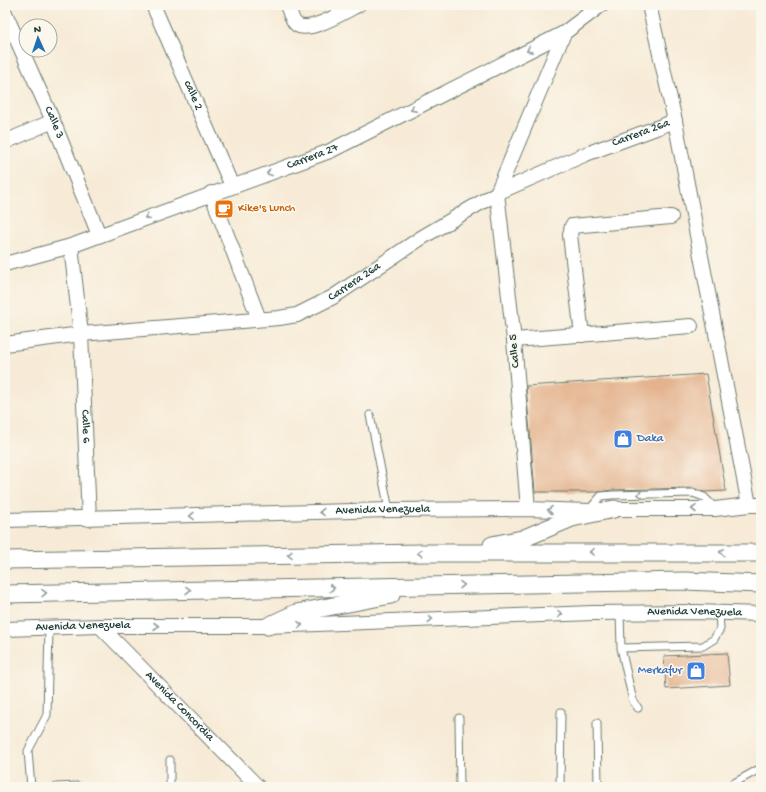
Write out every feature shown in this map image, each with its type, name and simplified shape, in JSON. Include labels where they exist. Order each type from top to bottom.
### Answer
[{"type":"street","name":"calle 2","points":[[153,5],[232,186]]},
{"type":"street","points":[[286,5],[295,24],[304,28],[316,26],[358,5]]},
{"type":"street","name":"Carrera 27","points":[[5,264],[71,246],[212,193],[330,151],[564,33],[601,5]]},
{"type":"street","points":[[649,5],[675,121],[755,505]]},
{"type":"street","name":"Calle 3","points":[[5,13],[53,121],[99,235]]},
{"type":"street","points":[[497,193],[564,33]]},
{"type":"street","points":[[5,142],[53,121]]},
{"type":"street","name":"Carrera 26a","points":[[5,344],[81,334],[297,315],[333,297],[421,238],[497,193],[586,154],[675,121]]},
{"type":"street","points":[[212,193],[259,319]]},
{"type":"street","name":"Calle 5","points":[[497,193],[514,340],[528,509]]},
{"type":"street","points":[[582,335],[570,235],[572,226],[671,217]]},
{"type":"street","name":"Calle 6","points":[[71,246],[81,334],[89,519]]},
{"type":"street","points":[[514,340],[692,326]]},
{"type":"street","name":"Avenida Venezuela","points":[[5,520],[389,510],[528,509],[588,511],[614,509],[715,509],[755,505]]},
{"type":"street","points":[[456,553],[522,539],[572,518],[614,509]]},
{"type":"street","points":[[5,560],[456,553],[761,553]]},
{"type":"street","points":[[5,594],[684,581],[761,584]]},
{"type":"street","points":[[268,626],[296,612],[399,594],[431,586]]},
{"type":"street","name":"Avenida Venezuela","points":[[5,629],[100,626],[268,626],[620,612],[720,612],[761,614]]},
{"type":"street","name":"Avenida Concordia","points":[[100,626],[258,787]]},
{"type":"lane","points":[[370,415],[389,510]]},
{"type":"lane","points":[[588,511],[601,496],[686,493],[693,493],[704,497],[715,509]]},
{"type":"lane","points":[[620,612],[622,648],[633,701],[638,708]]},
{"type":"lane","points":[[622,648],[703,646],[714,639],[720,629],[720,612]]},
{"type":"lane","points":[[31,787],[28,751],[47,715],[49,628]]},
{"type":"lane","points":[[560,787],[562,712]]},
{"type":"lane","points":[[459,718],[460,787]]},
{"type":"lane","points":[[597,723],[598,787]]},
{"type":"lane","points":[[170,760],[170,787]]},
{"type":"lane","points":[[727,787],[761,768]]},
{"type":"lane","points":[[56,787],[77,786]]},
{"type":"building","name":"Daka","points":[[706,374],[726,491],[704,492],[693,488],[612,490],[598,492],[535,492],[526,386]]},
{"type":"building","name":"Merkafur","points":[[727,653],[730,685],[666,689],[664,656]]},
{"type":"place","name":"Kike's Lunch","points":[[224,209]]},
{"type":"place","name":"Daka","points":[[623,439]]},
{"type":"place","name":"Merkafur","points":[[696,671]]}]
